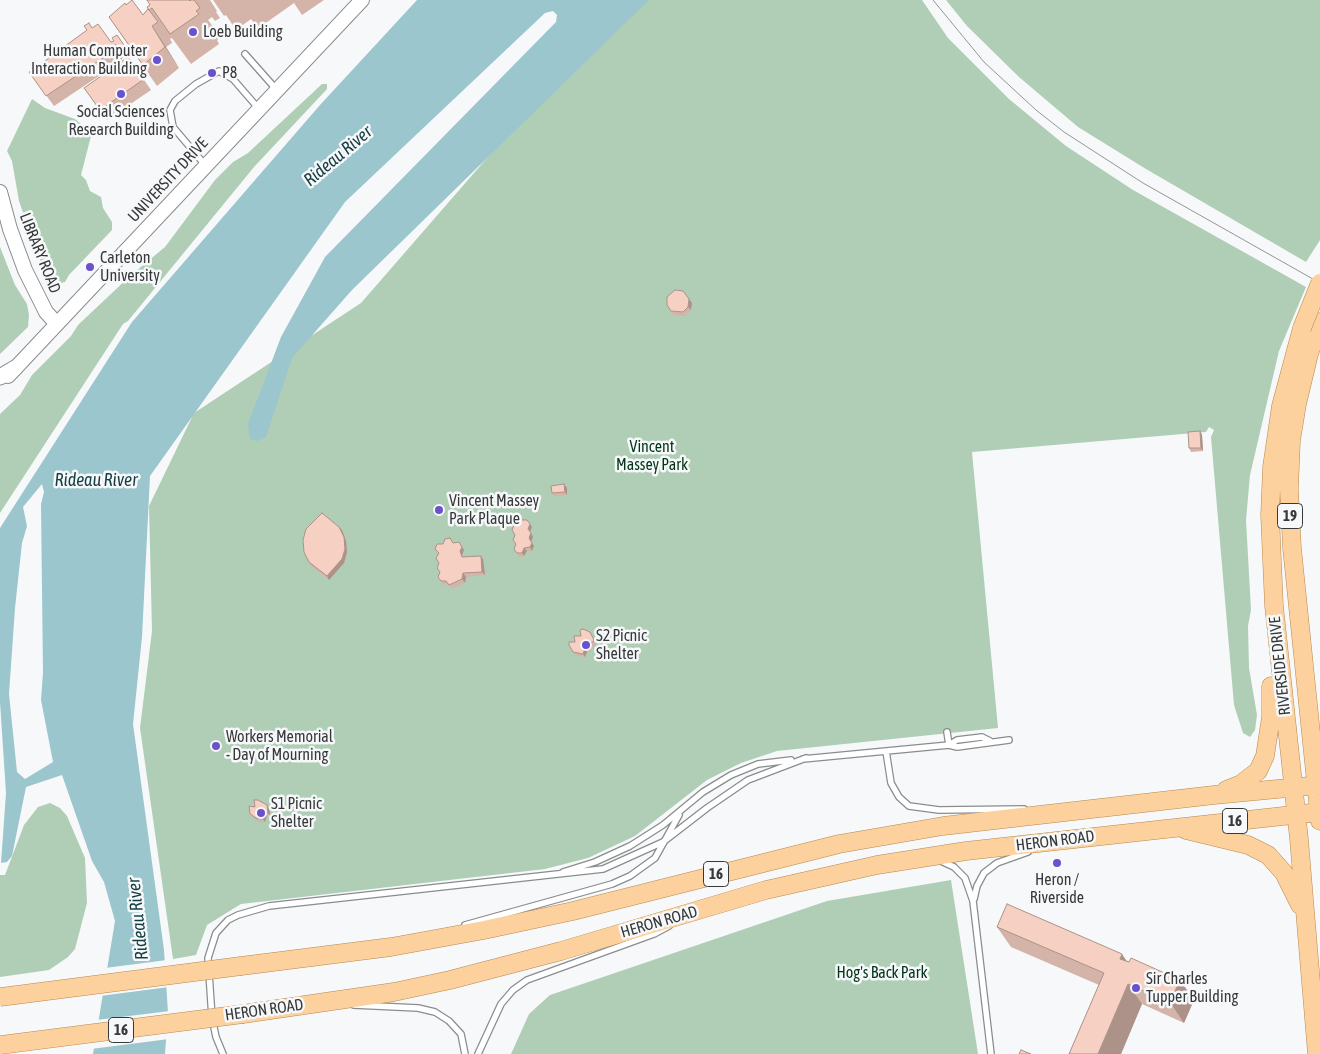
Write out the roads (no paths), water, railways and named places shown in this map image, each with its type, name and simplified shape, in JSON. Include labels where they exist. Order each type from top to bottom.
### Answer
[{"type":"main road","name":"RIVERSIDE DRIVE","points":[[1320,283],[1294,423],[1289,489],[1292,555],[1320,815]]},
{"type":"main road","name":"RIVERSIDE DRIVE","points":[[1312,328],[1280,406],[1272,467],[1270,515],[1274,606],[1296,814],[1317,1054]]},
{"type":"main road","points":[[0,377],[15,368]]},
{"type":"main road","points":[[1214,794],[1241,784],[1258,771],[1265,756],[1272,707],[1271,676],[1274,606]]},
{"type":"main road","points":[[1308,702],[1320,737]]},
{"type":"main road","name":"HERON ROAD","points":[[0,997],[391,947],[574,911],[784,857],[866,839],[951,824],[1214,794],[1318,785]]},
{"type":"main road","name":"HERON ROAD","points":[[0,1045],[243,1014],[394,992],[458,978],[793,884],[927,856],[1296,814],[1320,815]]},
{"type":"main road","points":[[1173,827],[1248,846],[1268,854],[1288,878],[1306,919]]},
{"type":"street","name":"UNIVERSITY DRIVE","points":[[0,383],[362,0]]},
{"type":"street","name":"LIBRARY ROAD","points":[[0,192],[10,229],[25,270],[46,312],[56,323]]},
{"type":"lane","points":[[245,54],[276,89]]},
{"type":"lane","points":[[206,166],[173,127],[170,118],[174,101],[196,84],[219,71],[233,79],[259,109]]},
{"type":"lane","points":[[948,732],[949,745]]},
{"type":"lane","points":[[547,877],[595,862],[630,846],[710,787],[742,770],[758,764],[949,745],[963,746],[1008,740]]},
{"type":"lane","points":[[886,751],[891,783],[904,803],[916,809],[1094,808]]},
{"type":"lane","points":[[222,1054],[212,1018],[208,958],[216,933],[228,920],[238,915],[269,906],[547,877],[602,869],[663,842],[738,785],[766,771],[806,758]]},
{"type":"lane","points":[[391,947],[621,880],[648,865],[655,858],[685,807]]},
{"type":"lane","points":[[973,901],[980,878],[997,863],[1072,838]]},
{"type":"lane","points":[[927,856],[954,867],[965,878],[973,901],[991,1054]]},
{"type":"lane","points":[[478,1054],[501,1004],[513,990],[527,980],[654,934],[697,911]]},
{"type":"lane","points":[[310,1004],[418,1008],[435,1012],[450,1021],[461,1034],[465,1054]]},
{"type":"water","name":"Rideau River","points":[[417,0],[649,0],[352,290],[292,358],[266,437],[258,441],[250,439],[248,424],[281,337],[325,257],[556,22],[557,15],[553,11],[545,13],[345,202],[150,476],[142,637],[133,724],[164,950],[168,1013],[165,1054],[93,1054],[115,921],[104,882],[92,861],[62,775],[26,787],[12,856],[7,862],[1,863],[6,793],[0,702],[0,528],[132,322],[320,105]],"holes":[[[42,484],[44,492],[41,504],[43,673],[41,700],[53,762],[25,779],[17,772],[9,694],[15,608],[22,543],[27,526],[23,507]]]},
{"type":"tram line","points":[[933,0],[984,62],[1036,110],[1064,132],[1143,183],[1320,283]]},
{"type":"place","name":"Loeb Building","points":[[193,32]]},
{"type":"place","name":"Human Computer Interaction Building","points":[[157,60]]},
{"type":"place","name":"P8","points":[[212,73]]},
{"type":"place","name":"Social Sciences Research Building","points":[[121,94]]},
{"type":"place","name":"Carleton University","points":[[90,267]]},
{"type":"place","name":"Vincent Massey Park Plaque","points":[[439,510]]},
{"type":"place","name":"S2 Picnic Shelter","points":[[586,645]]},
{"type":"place","name":"Workers Memorial - Day of Mourning","points":[[216,746]]},
{"type":"place","name":"S1 Picnic Shelter","points":[[261,813]]},
{"type":"place","name":"Heron / Riverside","points":[[1057,863]]},
{"type":"place","name":"Sir Charles Tupper Building","points":[[1136,988]]},
{"type":"park label","name":"Vincent Massey Park","points":[[652,456]]},
{"type":"park label","name":"Hog's Back Park","points":[[882,973]]}]
